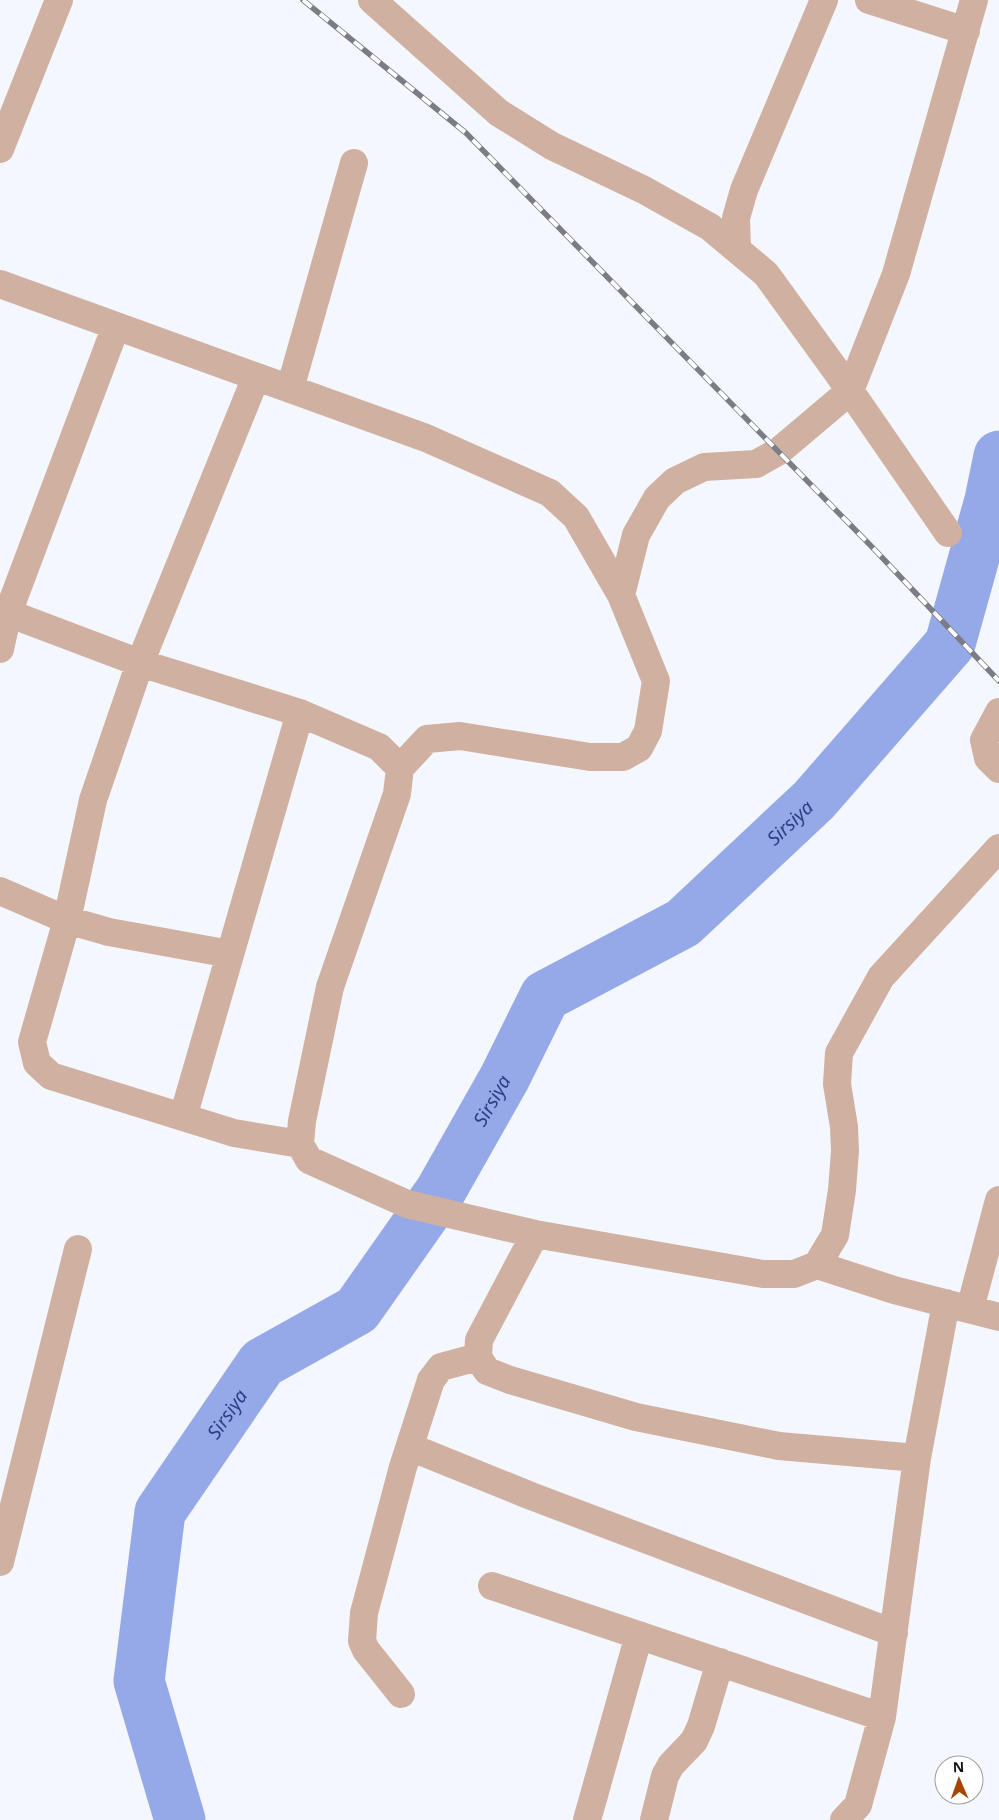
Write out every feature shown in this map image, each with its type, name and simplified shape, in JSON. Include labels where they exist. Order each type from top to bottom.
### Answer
[{"type":"street","points":[[0,149],[59,0]]},
{"type":"street","points":[[372,0],[499,113],[552,146],[644,190],[710,227],[766,274],[948,533]]},
{"type":"street","points":[[737,249],[736,218],[744,190],[824,0]]},
{"type":"street","points":[[869,0],[966,31]]},
{"type":"street","points":[[621,595],[636,535],[657,498],[675,481],[704,467],[756,464],[779,451],[850,391],[896,274],[974,0]]},
{"type":"street","points":[[290,389],[354,163]]},
{"type":"street","points":[[0,284],[426,438],[550,493],[576,517],[621,595],[656,681],[648,731],[639,748],[623,757],[590,757],[460,736],[427,739],[400,768],[397,794],[330,987],[302,1121],[300,1144],[309,1160],[407,1204],[523,1231],[763,1274],[794,1274],[817,1265],[835,1235],[842,1190],[845,1151],[844,1127],[836,1084],[839,1053],[881,977],[999,848]]},
{"type":"street","points":[[0,649],[4,612],[116,326]]},
{"type":"street","points":[[256,377],[140,663],[93,800],[66,920],[32,1042],[37,1063],[51,1076],[234,1133],[300,1144]]},
{"type":"street","points":[[4,612],[140,663],[300,713],[379,747],[400,768]]},
{"type":"street","points":[[999,712],[984,740],[988,758],[999,769]]},
{"type":"street","points":[[183,1117],[300,713]]},
{"type":"street","points":[[0,890],[66,920],[109,932],[230,954]]},
{"type":"street","points":[[844,1820],[858,1805],[882,1717],[917,1458],[958,1306],[999,1200]]},
{"type":"street","points":[[523,1231],[479,1340],[478,1357],[487,1371],[510,1380],[636,1417],[779,1446],[917,1458]]},
{"type":"street","points":[[0,1562],[5,1515],[78,1249]]},
{"type":"street","points":[[817,1265],[894,1290],[999,1317]]},
{"type":"street","points":[[401,1694],[366,1650],[362,1640],[364,1613],[410,1447],[432,1380],[441,1367],[478,1357]]},
{"type":"street","points":[[410,1447],[531,1496],[894,1633]]},
{"type":"street","points":[[492,1586],[882,1717]]},
{"type":"street","points":[[587,1820],[639,1635]]},
{"type":"street","points":[[654,1820],[665,1776],[670,1765],[694,1741],[701,1726],[720,1662]]},
{"type":"waterway","name":"Sirsiya","points":[[180,1820],[139,1681],[160,1512],[262,1363],[357,1310],[440,1192],[505,1077],[545,996],[683,923],[814,800],[950,644],[990,500],[999,456]]},
{"type":"railway","points":[[303,0],[466,133],[874,549],[999,681]]}]
